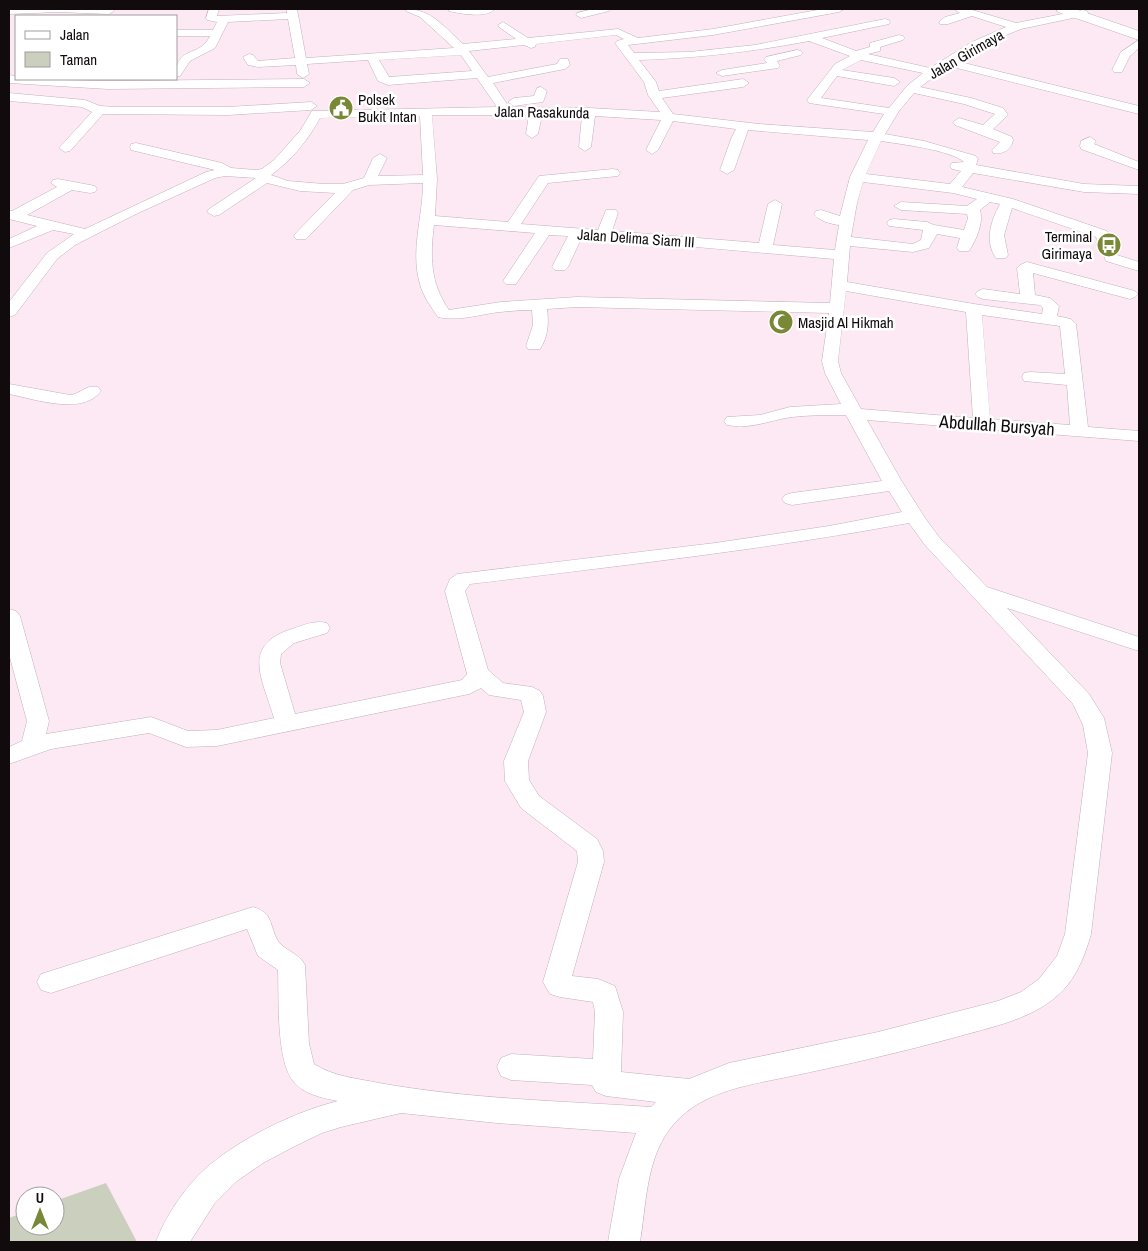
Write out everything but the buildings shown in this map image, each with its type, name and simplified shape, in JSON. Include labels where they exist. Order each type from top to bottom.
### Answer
[{"type":"highway","points":[[1073,11],[1139,35]]},
{"type":"street","points":[[9,11],[46,9],[107,13]]},
{"type":"street","points":[[214,9],[211,18],[224,19],[293,12],[304,83],[313,110],[305,133],[279,163],[214,212]]},
{"type":"street","points":[[412,9],[424,15],[460,47],[501,103]]},
{"type":"street","points":[[453,9],[466,12],[489,10]]},
{"type":"street","points":[[581,15],[605,9]]},
{"type":"street","points":[[652,150],[669,116],[654,95],[650,82],[621,43],[685,36],[839,9]]},
{"type":"street","points":[[958,9],[1017,27]]},
{"type":"street","points":[[933,13],[946,20],[994,10]]},
{"type":"street","name":"Jalan Girimaya","points":[[658,1121],[677,1102],[710,1083],[729,1076],[887,1042],[1004,1010],[1028,1000],[1048,988],[1063,971],[1072,953],[1078,934],[1100,754],[1091,714],[1081,699],[932,541],[894,485],[830,366],[844,248],[857,177],[873,143],[894,112],[911,89],[932,72],[985,41],[1017,27],[1073,11]]},
{"type":"street","points":[[762,13],[777,21],[810,46]]},
{"type":"street","points":[[178,71],[186,59],[211,46],[224,19]]},
{"type":"street","points":[[722,73],[774,66],[770,60],[885,22]]},
{"type":"street","points":[[502,25],[536,49]]},
{"type":"street","points":[[248,57],[252,63],[258,64],[373,58],[460,47],[618,32],[636,41]]},
{"type":"street","points":[[178,33],[218,33]]},
{"type":"street","points":[[460,47],[492,35]]},
{"type":"street","points":[[894,112],[813,100],[839,66],[858,55],[876,49],[874,45],[878,43],[899,38]]},
{"type":"street","points":[[1118,70],[1129,50],[1139,43]]},
{"type":"street","points":[[631,57],[709,53],[762,46],[829,44],[858,55],[932,72]]},
{"type":"street","points":[[373,58],[382,79],[388,82],[483,78],[560,66],[564,65],[564,61]]},
{"type":"street","points":[[1123,58],[1139,61]]},
{"type":"street","points":[[948,62],[1139,110]]},
{"type":"street","points":[[834,72],[894,82]]},
{"type":"street","points":[[654,95],[748,82],[757,77]]},
{"type":"street","points":[[9,92],[25,80]]},
{"type":"street","points":[[54,80],[304,83]]},
{"type":"street","points":[[911,89],[958,99],[1001,112],[1002,116],[989,128],[982,129]]},
{"type":"street","points":[[481,95],[501,103],[539,99],[541,91]]},
{"type":"street","name":"Jalan Rasakunda","points":[[9,97],[84,104],[99,111],[313,110],[426,112],[455,111],[501,103],[536,111],[669,116],[873,143]]},
{"type":"street","points":[[455,111],[457,104],[463,100]]},
{"type":"street","points":[[65,148],[99,111]]},
{"type":"street","points":[[532,134],[536,111]]},
{"type":"street","points":[[725,124],[729,111]]},
{"type":"street","points":[[426,112],[430,179],[428,220],[424,244],[424,272],[428,285],[444,314],[454,315],[502,307],[539,304],[768,299],[836,308]]},
{"type":"street","points":[[585,147],[589,112]]},
{"type":"street","points":[[959,122],[982,129],[1006,140],[1006,144],[998,150]]},
{"type":"street","points":[[727,170],[737,138],[744,126]]},
{"type":"street","points":[[1090,142],[1086,146],[1139,166]]},
{"type":"street","points":[[873,143],[887,152]]},
{"type":"street","points":[[873,143],[930,146],[955,152],[971,159],[969,169],[962,175],[961,181],[953,189]]},
{"type":"street","points":[[136,147],[217,166],[228,172]]},
{"type":"street","points":[[369,181],[380,158]]},
{"type":"street","points":[[941,163],[1084,188],[1139,190]]},
{"type":"street","points":[[9,312],[52,256],[70,242],[199,180],[228,172],[263,176],[304,186],[330,188],[348,187],[369,181],[430,179]]},
{"type":"street","points":[[511,228],[544,173],[613,173]]},
{"type":"street","points":[[857,177],[953,189],[1008,202],[1097,231],[1104,238],[1111,258],[1139,267]]},
{"type":"street","points":[[56,182],[90,189]]},
{"type":"street","points":[[905,183],[901,206],[893,225],[925,226],[967,241],[974,218],[972,209]]},
{"type":"street","points":[[12,215],[71,185]]},
{"type":"street","points":[[301,236],[348,187]]},
{"type":"street","points":[[901,206],[958,210],[972,209],[987,197]]},
{"type":"street","points":[[1001,255],[997,244],[999,219],[1008,202]]},
{"type":"street","points":[[765,249],[775,204]]},
{"type":"street","points":[[604,236],[611,213]]},
{"type":"street","points":[[821,214],[835,220],[848,221]]},
{"type":"street","points":[[12,215],[86,233]]},
{"type":"street","name":"Jalan Delima Siam III","points":[[428,220],[765,249],[918,248],[928,241],[931,229]]},
{"type":"street","points":[[9,244],[51,224]]},
{"type":"street","points":[[511,281],[544,230]]},
{"type":"street","points":[[560,267],[577,233]]},
{"type":"street","points":[[1028,298],[1025,268],[1028,267],[1134,295],[1139,278]]},
{"type":"street","points":[[840,285],[974,309],[1063,321],[1068,324],[1079,414],[1078,431]]},
{"type":"street","points":[[983,294],[1028,298],[1049,303],[1051,306],[1049,319]]},
{"type":"street","points":[[534,346],[541,325],[539,304]]},
{"type":"street","points":[[974,309],[982,424]]},
{"type":"street","points":[[1030,377],[1075,380]]},
{"type":"street","points":[[9,389],[70,400],[81,399],[92,391]]},
{"type":"street","name":"Abdullah Bursyah","points":[[734,422],[760,420],[790,412],[854,411],[982,424],[1139,436]]},
{"type":"street","points":[[792,499],[894,485]]},
{"type":"street","points":[[693,1092],[608,1085],[606,1073],[609,1012],[605,994],[598,991],[560,986],[556,982],[591,862],[590,851],[583,841],[530,802],[517,781],[516,761],[535,712],[532,696],[527,693],[497,690],[478,674],[455,591],[456,584],[464,578],[715,549],[829,532],[914,516]]},
{"type":"street","points":[[981,592],[1139,644]]},
{"type":"street","points":[[9,616],[38,721],[32,746]]},
{"type":"street","points":[[288,724],[269,663],[271,651],[286,638],[319,628]]},
{"type":"street","points":[[9,756],[32,746],[57,740],[155,725],[179,737],[194,740],[217,738],[452,690],[472,684],[478,674]]},
{"type":"street","points":[[50,982],[253,917],[260,926],[267,948],[274,955],[291,965],[296,1044],[303,1072],[312,1079],[328,1087],[402,1100],[496,1110],[658,1121],[643,1154],[633,1184],[624,1242]]},
{"type":"street","points":[[511,1068],[606,1073]]},
{"type":"street","points":[[172,1242],[190,1212],[215,1180],[243,1159],[326,1118],[402,1100]]},
{"type":"green space","points":[[106,1183],[137,1242],[9,1242],[9,1218],[15,1216],[15,1236],[65,1236],[65,1197]]},
{"type":"place","name":"Polsek Bukit Intan","points":[[341,108]]},
{"type":"place","name":"Terminal Girimaya","points":[[1109,245]]},
{"type":"place","name":"Masjid Al Hikmah","points":[[781,322]]}]
